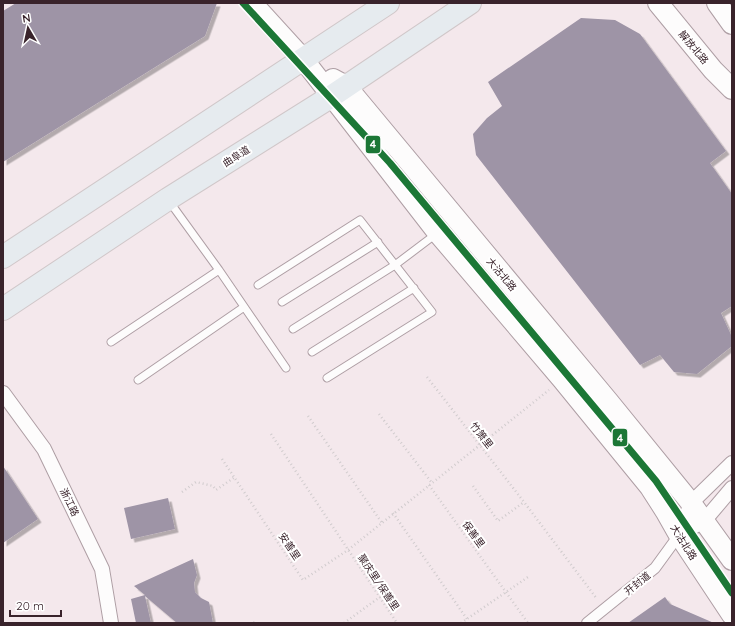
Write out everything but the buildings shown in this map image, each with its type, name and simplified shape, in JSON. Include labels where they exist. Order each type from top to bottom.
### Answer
[{"type":"main road","name":"大沽北路","points":[[252,3],[303,59],[339,91],[608,401],[691,503],[732,560]]},
{"type":"main road","points":[[3,257],[388,3]]},
{"type":"main road","name":"曲阜道","points":[[3,309],[168,199],[339,91],[470,3]]},
{"type":"main road","name":"解放北路","points":[[658,3],[713,70],[732,89]]},
{"type":"main road","points":[[717,3],[732,24]]},
{"type":"main road","name":"大沽北路","points":[[339,91],[437,232],[562,379],[650,488],[732,615]]},
{"type":"street","name":"浙江路","points":[[3,393],[44,449],[102,569],[111,623]]},
{"type":"street","name":"开封道","points":[[587,623],[655,568],[679,535],[691,503],[732,463]]},
{"type":"street","name":"开封道","points":[[679,535],[704,521],[732,488]]},
{"type":"lane","points":[[168,199],[286,368]]},
{"type":"lane","points":[[258,285],[360,220],[432,312],[327,378]]},
{"type":"lane","points":[[294,329],[395,265],[437,232]]},
{"type":"lane","points":[[282,302],[378,242]]},
{"type":"lane","points":[[111,342],[219,270]]},
{"type":"lane","points":[[312,352],[414,288]]},
{"type":"lane","points":[[138,380],[244,307]]},
{"type":"path","name":"竹箫里","points":[[427,377],[480,444],[604,609]]},
{"type":"path","name":"安善里","points":[[222,459],[303,580],[348,550],[562,379]]},
{"type":"path","points":[[379,414],[430,484]]},
{"type":"path","points":[[308,416],[382,523]]},
{"type":"path","points":[[271,434],[348,550]]},
{"type":"path","points":[[182,492],[196,482],[213,486],[216,490],[234,477]]},
{"type":"path","name":"保善里","points":[[430,484],[528,623]]},
{"type":"path","points":[[473,486],[498,521],[524,502]]},
{"type":"path","points":[[393,513],[467,619]]},
{"type":"path","name":"聚庆里/保善里","points":[[348,550],[397,623]]},
{"type":"path","points":[[461,623],[528,577]]},
{"type":"path","points":[[344,623],[380,597]]},
{"type":"transit line","name":"4","points":[[243,3],[390,163],[656,481],[732,593]]}]
